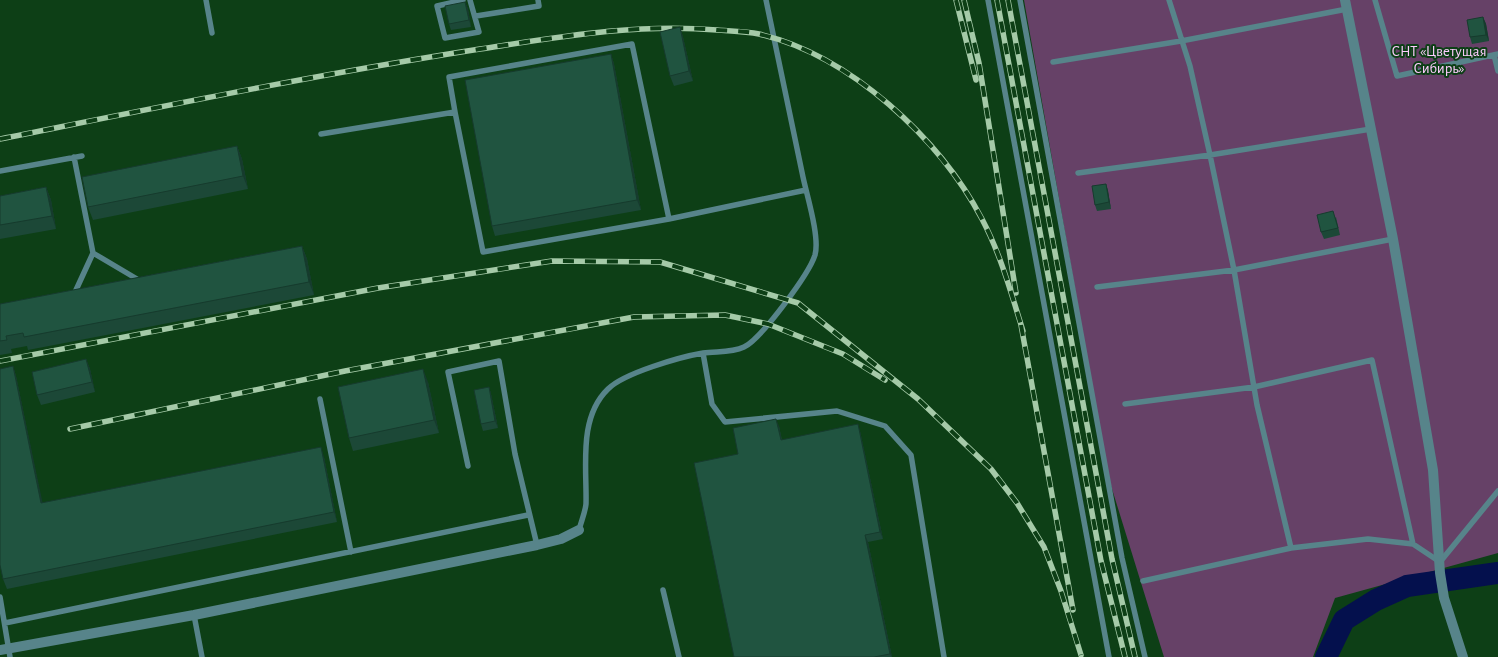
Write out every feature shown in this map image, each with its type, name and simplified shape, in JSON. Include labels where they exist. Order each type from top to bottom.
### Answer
[{"type":"street","points":[[1346,4],[1393,238],[1433,470],[1444,598],[1463,657]]},
{"type":"street","points":[[7,652],[537,545],[579,530]]},
{"type":"lane","points":[[206,0],[212,33]]},
{"type":"lane","points":[[463,0],[436,6],[445,38],[479,32],[470,0]]},
{"type":"lane","points":[[476,16],[539,6],[538,0]]},
{"type":"lane","points":[[579,530],[586,506],[586,442],[594,410],[608,388],[642,370],[703,353],[732,351],[746,346],[768,324],[802,278],[815,255],[815,237],[806,190],[766,0]]},
{"type":"lane","points":[[988,0],[1109,657]]},
{"type":"lane","points":[[1020,0],[1122,558],[1145,657]]},
{"type":"lane","points":[[1169,0],[1182,41],[1210,155],[1234,270],[1254,387],[1291,548]]},
{"type":"lane","points":[[1375,0],[1397,76],[1496,55],[1498,71]]},
{"type":"lane","points":[[1053,62],[1182,41],[1346,4]]},
{"type":"lane","points":[[669,219],[632,44],[449,77],[483,252],[669,219],[806,190]]},
{"type":"lane","points":[[321,134],[455,112]]},
{"type":"lane","points":[[1078,173],[1210,155],[1371,129]]},
{"type":"lane","points":[[0,170],[82,156]]},
{"type":"lane","points":[[74,157],[93,253],[76,290]]},
{"type":"lane","points":[[1097,286],[1234,270],[1393,238]]},
{"type":"lane","points":[[93,253],[137,279]]},
{"type":"lane","points":[[128,280],[146,277]]},
{"type":"lane","points":[[67,292],[85,288]]},
{"type":"lane","points":[[703,353],[712,404],[725,422],[837,411],[885,426],[911,455],[944,657]]},
{"type":"lane","points":[[1125,404],[1254,387],[1372,360],[1413,544]]},
{"type":"lane","points":[[468,466],[448,372],[499,361],[515,454],[528,515],[537,545]]},
{"type":"lane","points":[[320,399],[352,552]]},
{"type":"lane","points":[[1143,581],[1291,548],[1368,539],[1413,544],[1440,568],[1498,491]]},
{"type":"lane","points":[[5,623],[528,515]]},
{"type":"lane","points":[[663,590],[679,657]]},
{"type":"lane","points":[[0,597],[5,623],[7,652]]},
{"type":"lane","points":[[194,615],[202,657]]},
{"type":"green space","name":"СНТ «Цветущая Сибирь»","points":[[1024,0],[1498,0],[1498,553],[1335,598],[1313,657],[1164,657],[1108,476]]},
{"type":"building","points":[[465,2],[469,20],[449,24],[445,6]]},
{"type":"building","points":[[1483,17],[1486,35],[1470,37],[1467,20]]},
{"type":"building","points":[[680,27],[689,71],[670,76],[660,32]]},
{"type":"building","points":[[611,54],[637,200],[492,226],[465,80]]},
{"type":"building","points":[[237,146],[243,176],[88,207],[82,177]]},
{"type":"building","points":[[1106,184],[1109,202],[1095,205],[1092,186]]},
{"type":"building","points":[[46,187],[52,216],[0,225],[0,196]]},
{"type":"building","points":[[1333,211],[1338,228],[1321,232],[1317,215]]},
{"type":"building","points":[[302,246],[309,282],[24,337],[23,333],[6,336],[7,340],[0,341],[0,304]]},
{"type":"building","points":[[86,359],[92,382],[37,395],[32,372]]},
{"type":"building","points":[[13,366],[41,503],[321,447],[334,512],[3,579],[0,565],[0,369]]},
{"type":"building","points":[[423,369],[434,420],[349,438],[338,387]]},
{"type":"building","points":[[489,387],[495,421],[481,424],[474,390]]},
{"type":"building","points":[[776,419],[781,440],[858,424],[880,532],[865,535],[890,654],[874,657],[734,657],[694,463],[738,454],[733,428]]},
{"type":"waterway","points":[[1326,657],[1344,620],[1376,600],[1407,586],[1498,573]]},
{"type":"railway","points":[[956,0],[976,80]]},
{"type":"railway","points":[[964,0],[979,63],[1016,293]]},
{"type":"railway","points":[[997,0],[1101,561],[1125,657]]},
{"type":"railway","points":[[1008,0],[1112,559],[1135,657]]},
{"type":"railway","points":[[0,139],[300,80],[539,40],[598,32],[657,28],[687,28],[754,33],[793,45],[826,61],[858,81],[889,104],[917,131],[942,159],[964,189],[982,219],[1000,260],[1023,331]]},
{"type":"railway","points":[[0,361],[378,288],[552,261],[660,262],[798,303],[918,399],[991,469],[1017,503],[1044,547],[1061,591],[1081,655]]},
{"type":"railway","points":[[70,429],[345,371],[634,317],[725,315],[768,324],[843,354],[885,380]]},
{"type":"railway","points":[[1021,325],[1073,610]]}]
